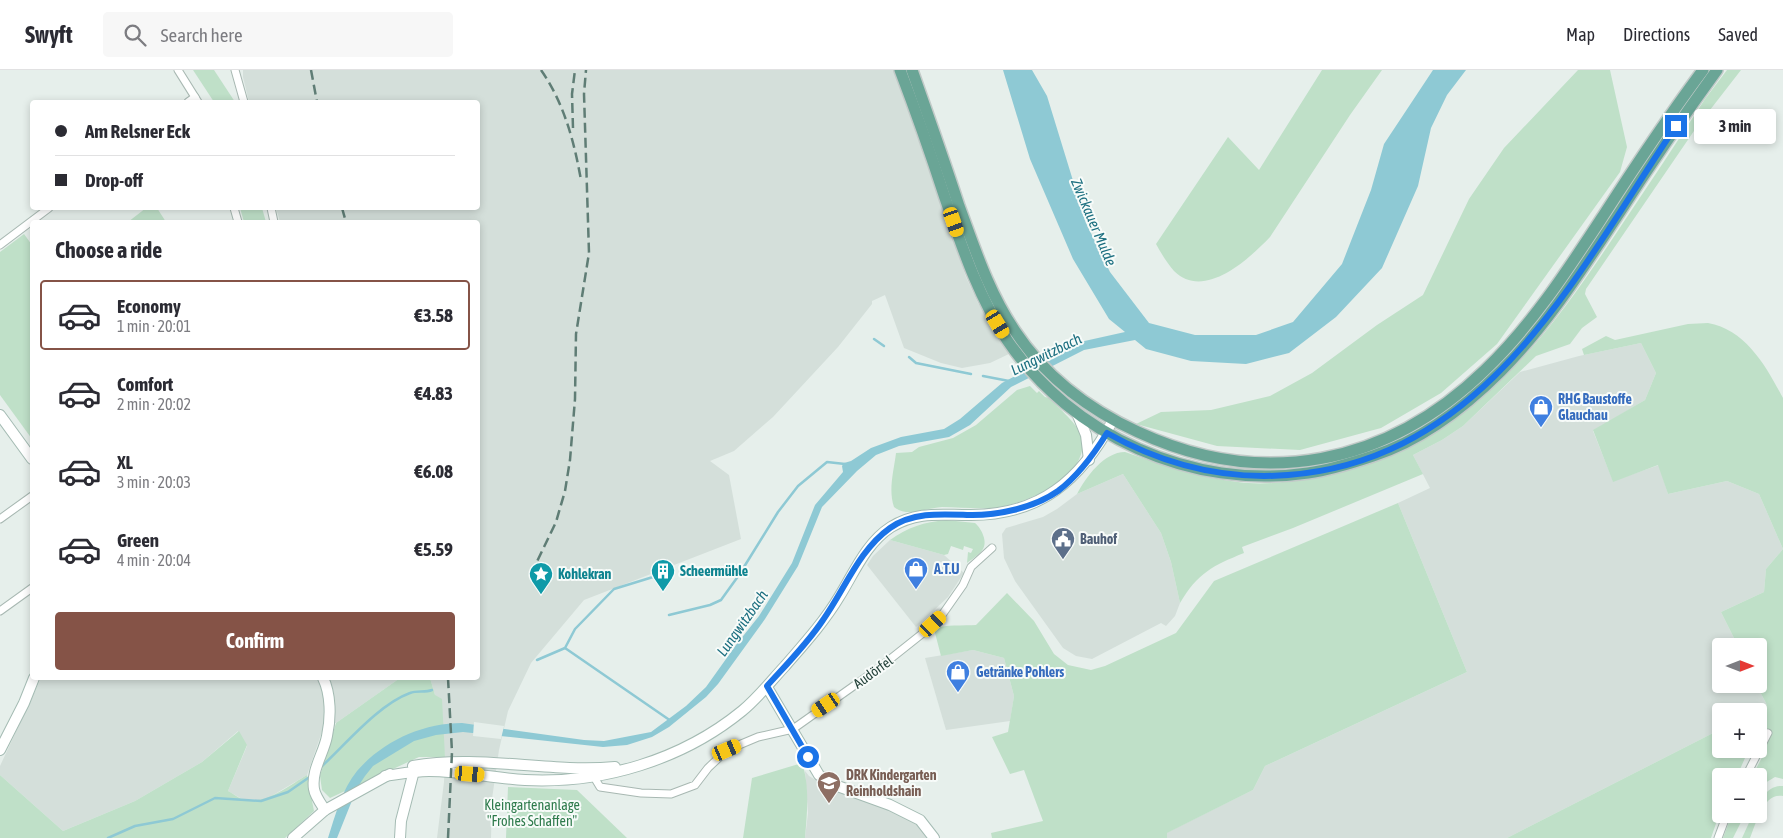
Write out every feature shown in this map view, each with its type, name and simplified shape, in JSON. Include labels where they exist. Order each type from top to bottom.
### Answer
[{"type":"main road","points":[[900,70],[977,286],[990,312],[1077,413],[1107,433],[1139,450],[1186,466],[1221,473],[1274,476],[1330,469],[1375,456],[1422,433],[1467,402],[1523,348],[1571,284],[1681,119],[1717,70]]},
{"type":"main road","points":[[912,70],[989,284],[1025,354]]},
{"type":"main road","points":[[1049,381],[1113,420],[1168,445],[1227,460],[1275,464],[1326,458],[1370,445],[1409,427],[1455,398],[1486,370],[1515,338],[1574,260],[1669,116],[1703,70]]},
{"type":"main road","points":[[1077,413],[1086,435],[1089,460]]},
{"type":"main road","points":[[0,416],[30,456]]},
{"type":"main road","points":[[415,769],[524,780],[568,780],[594,777],[641,764],[701,740],[744,709],[767,686],[822,622],[839,597],[854,569],[877,539],[892,527],[912,518],[937,513],[969,515],[1004,512],[1034,503],[1058,491],[1089,460],[1107,433],[1113,420]]},
{"type":"main road","points":[[0,750],[24,703],[33,680]]},
{"type":"main road","points":[[324,680],[329,700],[329,717],[327,736],[314,778],[314,790],[330,807]]},
{"type":"main road","points":[[767,686],[819,774],[832,784],[890,805],[920,820],[934,838]]},
{"type":"main road","points":[[293,838],[330,807],[375,780],[415,769],[456,761],[589,769],[641,764]]},
{"type":"main road","points":[[400,838],[401,821],[415,769]]},
{"type":"street","points":[[178,70],[196,100]]},
{"type":"street","points":[[235,70],[243,100]]},
{"type":"street","points":[[33,220],[46,210]]},
{"type":"street","points":[[0,245],[30,222]]},
{"type":"street","points":[[0,518],[30,497]]},
{"type":"street","name":"Audörfel","points":[[594,777],[600,787],[642,793],[671,794],[694,785],[727,750],[758,737],[793,729],[880,668],[923,633],[942,615],[963,585],[971,567],[992,548]]},
{"type":"street","points":[[0,611],[30,589]]},
{"type":"street","points":[[1750,768],[1768,734]]},
{"type":"street","points":[[1718,838],[1724,823]]},
{"type":"shaded area","points":[[243,70],[894,70],[966,277],[978,303],[1011,353],[990,363],[962,368],[941,363],[904,348],[885,295],[872,301],[872,304],[838,347],[773,417],[734,451],[710,461],[729,475],[741,539],[584,600],[531,663],[508,711],[499,750],[492,799],[491,838],[437,838],[445,757],[435,695],[431,680],[480,680],[480,220],[279,220],[277,210],[480,210],[480,100],[249,100]]},
{"type":"shaded area","points":[[1641,343],[1656,373],[1645,400],[1593,431],[1613,481],[1659,465],[1668,494],[1727,481],[1759,494],[1783,549],[1766,569],[1764,592],[1721,612],[1734,638],[1712,638],[1712,693],[1761,693],[1766,703],[1712,703],[1712,734],[1507,838],[1167,838],[1166,833],[1253,790],[1265,766],[1467,672],[1398,503],[1430,488],[1413,455],[1442,440],[1463,426],[1520,372],[1579,356]]},
{"type":"shaded area","points":[[1123,474],[1161,533],[1171,562],[1180,603],[1175,616],[1166,626],[1161,623],[1092,659],[1076,656],[1063,648],[1015,581],[1004,558],[1002,534],[1006,528],[1043,517],[1077,494]]},
{"type":"shaded area","points":[[890,540],[944,555],[964,573],[948,597],[916,627],[867,565],[873,556]]},
{"type":"shaded area","points":[[973,650],[1004,658],[1014,696],[1010,721],[946,730],[925,658]]},
{"type":"shaded area","points":[[40,680],[397,680],[336,723],[325,723],[307,775],[268,798],[259,800],[242,799],[228,791],[247,746],[238,731],[202,762],[135,801],[63,831],[0,775],[0,766]]},
{"type":"shaded area","points":[[805,771],[809,776],[834,791],[887,808],[915,821],[930,838],[805,838],[808,813]]},
{"type":"green space","points":[[193,70],[214,70],[234,100],[213,100]]},
{"type":"green space","points":[[1322,70],[1382,70],[1350,115],[1270,237],[1261,246],[1238,265],[1212,279],[1199,281],[1186,279],[1174,271],[1156,244],[1228,137],[1259,170]]},
{"type":"green space","points":[[1578,70],[1610,70],[1627,147],[1620,172],[1497,344],[1441,393],[1381,428],[1300,450],[1217,446],[1136,424],[1161,412],[1211,410],[1270,396],[1312,373],[1377,325],[1423,295],[1469,199],[1504,148]]},
{"type":"green space","points":[[1727,70],[1741,70],[1696,128],[1586,289],[1585,294],[1597,317],[1582,328],[1570,344],[1536,356],[1463,426],[1442,440],[1413,455],[1423,474],[1242,547],[1244,553],[1223,562],[1200,577],[1180,603],[1171,562],[1161,533],[1123,474],[1077,494],[1085,480],[1096,467],[1117,453],[1125,452],[1181,470],[1223,480],[1259,483],[1301,480],[1372,463],[1418,442],[1460,416],[1497,384],[1531,349],[1562,310],[1592,269],[1705,99]]},
{"type":"green space","points":[[143,210],[158,210],[165,220],[131,220]]},
{"type":"green space","points":[[241,210],[263,210],[265,220],[243,220]]},
{"type":"green space","points":[[24,234],[30,242],[30,436],[0,395],[0,252]]},
{"type":"green space","points":[[1708,323],[1733,333],[1744,341],[1762,362],[1783,398],[1783,549],[1759,494],[1727,481],[1668,494],[1658,465],[1613,482],[1593,430],[1645,400],[1656,373],[1641,343],[1584,355],[1582,349],[1606,336],[1615,340],[1688,324]]},
{"type":"green space","points":[[1030,386],[1037,393],[1039,391],[1045,397],[1050,398],[1080,432],[1082,451],[1077,463],[1067,475],[1041,493],[999,507],[942,507],[905,512],[894,507],[891,487],[896,453],[912,452],[919,447],[953,438],[976,425],[1017,390]]},
{"type":"green space","points":[[1398,503],[1467,672],[1265,766],[1253,790],[1167,833],[1167,838],[992,838],[991,833],[1043,821],[1024,770],[1010,774],[992,737],[1008,732],[1014,696],[1004,658],[973,650],[941,656],[934,629],[938,627],[976,625],[1007,593],[1034,621],[1054,654],[1068,665],[1091,670],[1105,666],[1176,633],[1214,581]]},
{"type":"green space","points":[[946,520],[975,523],[981,531],[985,542],[983,549],[967,563],[968,552],[971,553],[973,549],[964,546],[963,550],[951,546],[948,554],[944,555],[890,540],[916,526]]},
{"type":"green space","points":[[1783,549],[1783,779],[1775,777],[1767,782],[1767,768],[1756,768],[1762,758],[1767,758],[1767,703],[1761,693],[1768,692],[1768,638],[1734,638],[1721,612],[1764,592],[1766,569]]},
{"type":"green space","points":[[397,680],[431,680],[435,695],[442,699],[445,757],[419,757],[330,798],[322,790],[320,776],[336,723]]},
{"type":"green space","points":[[239,731],[247,745],[228,791],[242,799],[259,800],[276,794],[307,775],[314,811],[285,838],[0,838],[0,775],[63,831],[135,801],[202,762]]},
{"type":"green space","points":[[1712,734],[1712,758],[1745,758],[1741,768],[1712,768],[1712,823],[1716,823],[1711,838],[1507,838]]},
{"type":"green space","points":[[802,763],[807,791],[805,838],[743,838],[752,778]]},
{"type":"green space","points":[[1777,786],[1783,786],[1783,796],[1776,796],[1767,802],[1767,792]]},
{"type":"green space","name":"Kleingartenanlage \"Frohes Schaffen\"","points":[[508,787],[577,790],[627,838],[506,838]]},
{"type":"green space","points":[[1729,823],[1740,823],[1733,838],[1723,838]]},
{"type":"green space","points":[[1749,823],[1756,823],[1750,838],[1742,838]]},
{"type":"water","points":[[1003,70],[1032,70],[1047,96],[1086,223],[1110,272],[1149,323],[1195,335],[1256,335],[1293,322],[1342,264],[1371,190],[1384,144],[1433,70],[1466,70],[1447,95],[1431,128],[1418,186],[1382,268],[1336,317],[1289,353],[1246,364],[1191,361],[1146,349],[1135,340],[1084,350],[1011,387],[970,425],[949,437],[899,446],[876,455],[857,471],[822,507],[798,566],[765,619],[718,684],[706,697],[669,727],[652,737],[627,745],[603,747],[463,732],[436,735],[414,741],[373,766],[357,788],[337,838],[328,838],[343,794],[357,771],[379,751],[418,730],[433,726],[462,723],[584,740],[604,741],[651,732],[686,706],[706,687],[759,616],[792,563],[815,505],[843,472],[842,466],[844,463],[851,461],[871,448],[901,437],[944,429],[960,419],[1002,383],[1080,342],[1125,332],[1109,319],[1073,259],[1030,159]]},
{"type":"pier","points":[[474,722],[504,726],[501,739],[473,736]]},
{"type":"waterway","points":[[874,339],[884,346]]},
{"type":"waterway","points":[[909,357],[916,363],[971,374]]},
{"type":"waterway","name":"Lungwitzbach","points":[[983,376],[1009,381]]},
{"type":"waterway","points":[[669,615],[710,605],[721,600],[739,575],[778,512],[798,486],[827,462],[845,464]]},
{"type":"waterway","points":[[537,660],[565,648],[575,629],[614,589],[653,577],[657,578]]},
{"type":"waterway","points":[[565,648],[671,721]]},
{"type":"waterway","points":[[321,767],[386,706],[410,693],[432,690]]},
{"type":"waterway","points":[[108,838],[135,826],[173,819],[215,798],[261,801],[288,792],[311,776]]},
{"type":"railway","points":[[311,70],[317,100]]},
{"type":"railway","points":[[541,70],[562,109],[575,151],[581,180]]},
{"type":"railway","points":[[573,128],[572,94],[575,70]]},
{"type":"railway","points":[[531,574],[556,522],[565,491],[570,460],[575,399],[576,334],[589,253],[584,94],[586,70]]},
{"type":"railway","points":[[343,210],[345,220]]},
{"type":"railway","points":[[448,680],[452,752],[448,838]]},
{"type":"place","name":"RHG Baustoffe Glauchau","points":[[1541,428]]},
{"type":"place","name":"Bauhof","points":[[1063,560]]},
{"type":"place","name":"A.T.U","points":[[916,590]]},
{"type":"place","name":"Scheermühle","points":[[663,592]]},
{"type":"place","name":"Kohlekran","points":[[541,595]]},
{"type":"place","name":"Getränke Pohlers","points":[[958,693]]},
{"type":"place","name":"DRK Kindergarten Reinholdshain","points":[[829,804]]},
{"type":"route","points":[[808,757],[767,686],[822,622],[839,597],[854,569],[877,539],[892,527],[912,518],[937,513],[969,515],[1004,512],[1034,503],[1058,491],[1072,478],[1089,460],[1107,433],[1139,450],[1186,466],[1246,476],[1274,476],[1330,469],[1375,456],[1399,445],[1446,418],[1467,402],[1523,348],[1570,287],[1676,126]]},
{"type":"water label","name":"Zwickauer Mulde","points":[[1094,222]]}]
